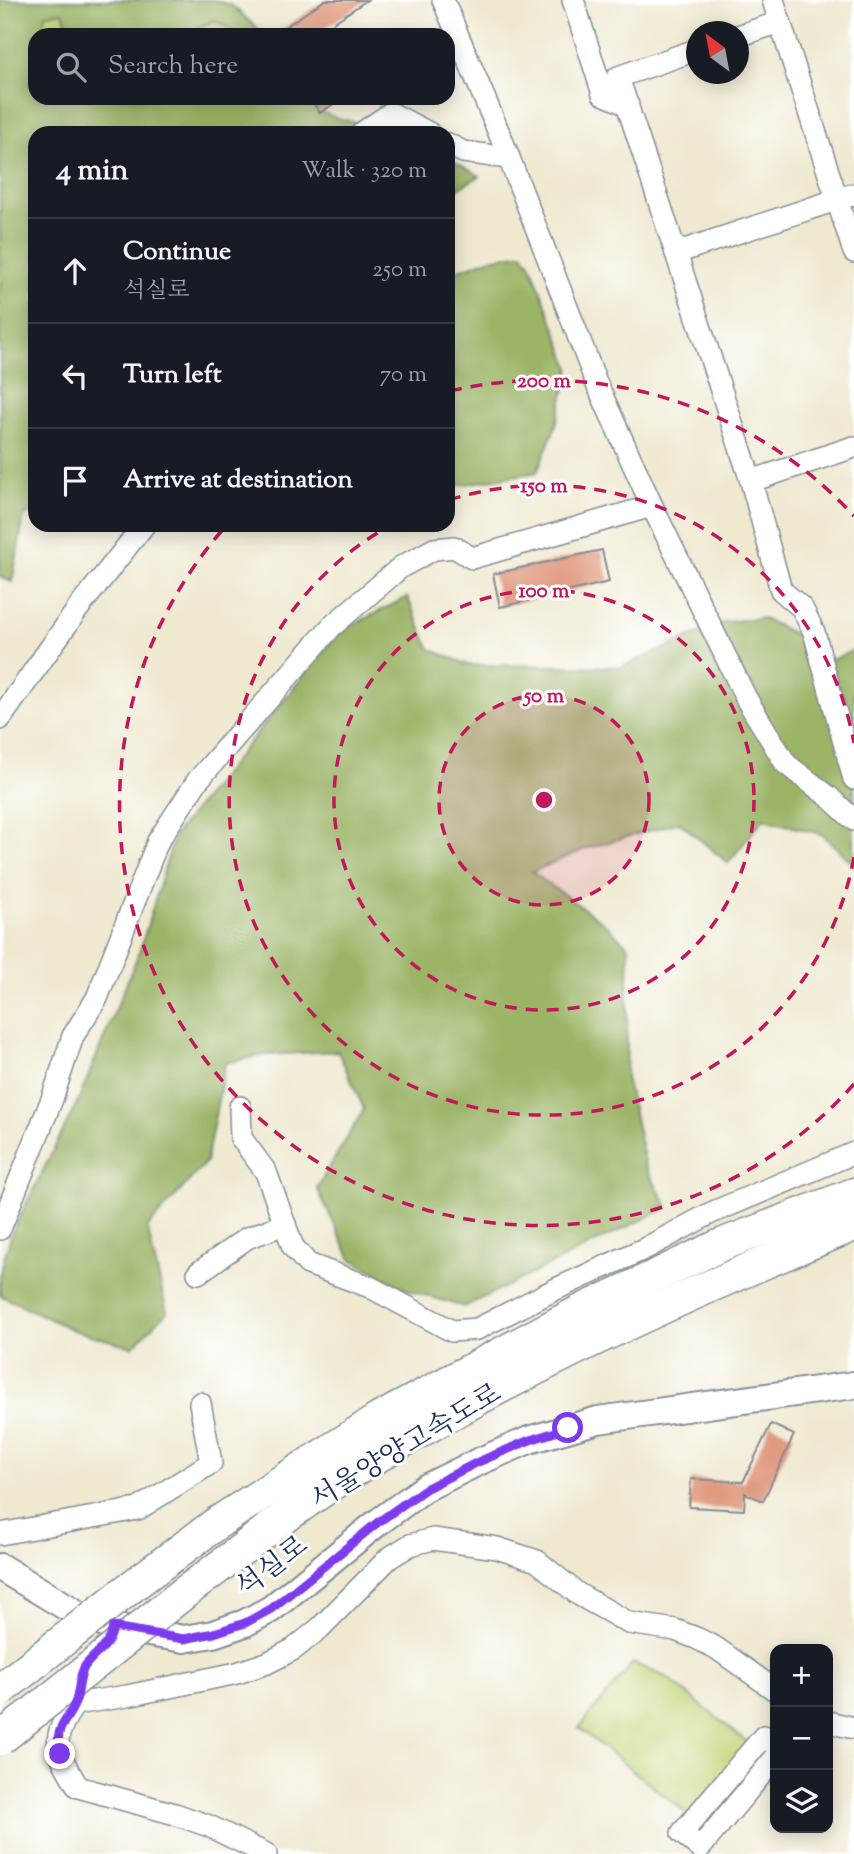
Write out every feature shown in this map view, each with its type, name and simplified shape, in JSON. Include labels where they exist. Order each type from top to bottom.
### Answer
[{"type":"highway","name":"서울양양고속도로","points":[[0,1690],[217,1523],[379,1419],[579,1312],[722,1245],[854,1194]]},
{"type":"highway","name":"서울양양고속도로","points":[[0,1739],[184,1593],[324,1490],[449,1416],[589,1341],[733,1275],[854,1225]]},
{"type":"main road","name":"석실로","points":[[0,1567],[11,1571],[83,1617],[113,1627],[184,1639],[214,1633],[245,1623],[271,1609],[377,1523],[425,1489],[530,1440],[598,1420],[854,1385]]},
{"type":"street","points":[[443,0],[455,28]]},
{"type":"street","points":[[573,0],[603,94],[628,105]]},
{"type":"street","points":[[773,0],[845,197],[854,252]]},
{"type":"street","points":[[749,32],[780,22]]},
{"type":"street","points":[[455,29],[509,158],[596,382],[652,506],[747,701],[786,765],[828,796],[854,820]]},
{"type":"street","points":[[686,53],[618,77],[751,481],[781,590],[802,607],[814,632],[854,779]]},
{"type":"street","points":[[372,126],[391,113],[416,126]]},
{"type":"street","points":[[455,148],[494,158],[509,158]]},
{"type":"street","points":[[676,253],[845,197]]},
{"type":"street","points":[[751,481],[854,447]]},
{"type":"street","points":[[0,1229],[52,1099],[73,1036],[97,999],[158,841],[198,780],[331,627],[401,567],[434,549],[454,547],[472,558],[652,506]]},
{"type":"street","points":[[0,719],[77,610],[138,532]]},
{"type":"street","points":[[240,1107],[241,1138],[266,1172],[293,1247],[308,1264],[370,1287],[452,1331],[477,1329],[646,1248],[711,1213],[854,1153]]},
{"type":"street","points":[[198,1273],[247,1238],[285,1224]]},
{"type":"street","points":[[0,1534],[138,1510],[211,1463],[200,1403]]},
{"type":"street","points":[[75,1704],[237,1673],[267,1663],[294,1648],[320,1628],[389,1558],[410,1545],[433,1539],[497,1548],[537,1561],[578,1594],[629,1623],[675,1630],[696,1638],[716,1648],[770,1686]]},
{"type":"street","points":[[113,1627],[111,1639],[83,1668],[75,1704],[62,1721],[57,1740],[60,1754],[78,1787],[209,1826],[266,1854]]},
{"type":"street","points":[[833,1724],[854,1728]]},
{"type":"street","points":[[770,1740],[764,1736],[682,1833],[701,1848],[770,1764]]},
{"type":"green space","points":[[0,0],[213,0],[231,5],[257,28],[228,28],[214,20],[197,28],[68,28],[63,12],[46,14],[42,28],[28,28],[28,105],[312,105],[336,118],[374,126],[28,126],[28,514],[24,517],[12,582],[0,577]]},
{"type":"green space","points":[[63,12],[68,28],[42,28],[46,14]]},
{"type":"green space","points":[[214,20],[228,28],[197,28]]},
{"type":"green space","points":[[455,162],[480,176],[455,190]]},
{"type":"green space","points":[[523,253],[531,265],[570,368],[556,425],[537,472],[455,486],[455,271],[489,259]]},
{"type":"green space","points":[[407,597],[430,649],[468,665],[622,667],[725,622],[762,618],[802,638],[814,668],[854,650],[854,864],[821,834],[763,819],[728,863],[679,822],[585,849],[532,872],[604,923],[629,947],[626,1077],[646,1168],[668,1207],[464,1307],[405,1289],[351,1259],[317,1188],[364,1109],[338,1051],[264,1055],[225,1063],[206,1162],[147,1228],[167,1312],[132,1347],[73,1330],[0,1295],[0,1273],[12,1232],[79,1099],[140,950],[175,834],[339,632]]},
{"type":"green space","points":[[633,1663],[666,1677],[748,1743],[689,1815],[579,1728]]},
{"type":"building","points":[[325,0],[367,0],[325,28],[283,28]]},
{"type":"building","points":[[315,105],[332,105],[320,113]]},
{"type":"building","points":[[602,550],[609,582],[500,607],[493,574]]},
{"type":"building","points":[[771,1424],[794,1435],[763,1501],[745,1493],[744,1510],[689,1507],[691,1479],[743,1482]]},
{"type":"route","points":[[60,1754],[57,1740],[62,1721],[75,1704],[83,1668],[111,1639],[113,1627],[184,1639],[245,1623],[271,1609],[377,1523],[425,1489],[478,1462],[530,1440],[568,1428]]}]
